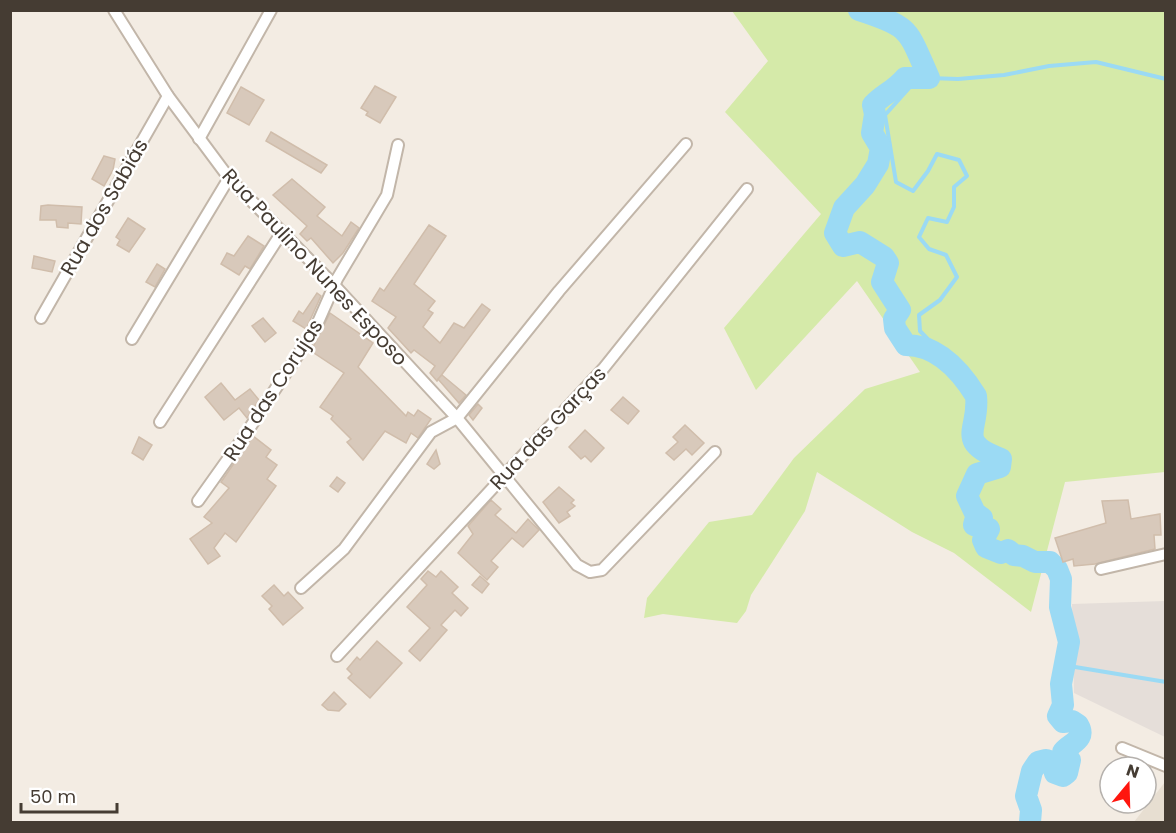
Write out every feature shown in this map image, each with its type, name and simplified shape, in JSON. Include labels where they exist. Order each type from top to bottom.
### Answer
[{"type":"street","name":"Rua Paulino Nunes Esposo","points":[[114,10],[168,96],[229,178],[334,285],[457,418],[531,512],[577,565],[590,572],[602,570],[715,452]]},
{"type":"street","points":[[199,139],[271,10]]},
{"type":"street","name":"Rua dos Sabiás","points":[[41,318],[168,96]]},
{"type":"street","points":[[301,588],[344,549],[432,432],[457,418],[559,291],[686,144]]},
{"type":"street","name":"Rua das Corujas","points":[[198,501],[315,329],[330,299],[334,285],[387,195],[398,145]]},
{"type":"street","points":[[132,339],[229,178]]},
{"type":"street","name":"Rua das Garças","points":[[337,656],[445,541],[502,475],[550,429],[603,369],[747,189]]},
{"type":"street","points":[[160,422],[282,232]]},
{"type":"street","points":[[1101,569],[1166,554]]},
{"type":"street","points":[[1122,748],[1166,766]]},
{"type":"shaded area","points":[[1166,601],[1165,737],[1074,693],[1072,604]]},
{"type":"shaded area","points":[[1165,782],[1165,822],[1134,822],[1139,815],[1158,815],[1158,791]]},
{"type":"green space","points":[[732,11],[1165,11],[1165,472],[1065,482],[1031,612],[954,553],[912,532],[817,472],[805,511],[751,595],[746,611],[737,623],[663,614],[644,618],[647,598],[709,522],[752,515],[794,458],[865,389],[920,372],[857,281],[756,390],[724,328],[821,214],[725,112],[768,61]]},
{"type":"building","points":[[375,86],[396,97],[380,123],[366,115],[368,112],[361,108]]},
{"type":"building","points":[[241,87],[264,100],[249,125],[227,113]]},
{"type":"building","points":[[271,132],[327,165],[321,173],[266,141]]},
{"type":"building","points":[[104,156],[115,159],[113,170],[104,186],[92,179]]},
{"type":"building","points":[[292,179],[325,207],[317,216],[342,236],[351,222],[359,228],[343,253],[333,263],[311,238],[307,241],[300,234],[307,226],[273,195]]},
{"type":"building","points":[[41,206],[82,207],[81,224],[68,223],[68,228],[57,227],[56,220],[40,220]]},
{"type":"building","points":[[128,218],[145,229],[129,252],[117,245],[120,240],[116,237]]},
{"type":"building","points":[[429,225],[446,236],[414,284],[435,301],[428,310],[433,313],[423,327],[440,343],[454,323],[464,328],[482,304],[490,310],[437,381],[430,373],[435,366],[414,350],[411,353],[388,328],[396,317],[372,301],[380,288],[384,291]]},
{"type":"building","points":[[248,236],[264,246],[250,269],[245,266],[239,275],[221,264],[227,253],[234,256]]},
{"type":"building","points":[[34,256],[55,261],[52,272],[32,268]]},
{"type":"building","points":[[157,264],[165,269],[155,287],[146,282]]},
{"type":"building","points":[[317,293],[321,296],[306,329],[293,321],[299,311],[303,314]]},
{"type":"building","points":[[330,313],[373,343],[358,367],[406,416],[408,412],[414,416],[418,410],[431,419],[418,438],[411,433],[406,443],[385,431],[363,460],[347,442],[351,439],[331,419],[333,416],[320,407],[344,373],[311,351]]},
{"type":"building","points":[[263,318],[276,333],[265,342],[252,326]]},
{"type":"building","points":[[442,375],[466,395],[459,403],[438,379]]},
{"type":"building","points":[[221,383],[235,400],[250,389],[259,400],[247,418],[239,408],[224,420],[205,397]]},
{"type":"building","points":[[623,397],[639,411],[628,424],[611,410]]},
{"type":"building","points":[[478,404],[482,408],[473,420],[469,415]]},
{"type":"building","points":[[685,425],[704,443],[692,455],[686,449],[674,460],[666,453],[678,442],[673,437]]},
{"type":"building","points":[[585,430],[604,448],[591,462],[585,456],[581,459],[569,447]]},
{"type":"building","points":[[253,436],[271,450],[266,457],[277,465],[267,479],[276,486],[236,542],[225,533],[214,548],[220,556],[208,564],[190,539],[212,523],[204,517],[229,488],[221,482]]},
{"type":"building","points":[[139,437],[152,445],[143,460],[132,453]]},
{"type":"building","points":[[436,450],[440,464],[434,469],[427,464]]},
{"type":"building","points":[[337,477],[345,483],[338,492],[330,486]]},
{"type":"building","points":[[559,487],[574,500],[571,503],[575,506],[567,512],[570,516],[559,523],[543,502]]},
{"type":"building","points":[[491,500],[501,509],[495,515],[516,533],[528,519],[539,530],[523,547],[512,538],[491,561],[498,567],[487,580],[458,553],[473,534],[468,526]]},
{"type":"building","points":[[1128,500],[1131,519],[1160,514],[1161,535],[1154,535],[1155,549],[1095,564],[1074,566],[1073,559],[1063,562],[1055,538],[1106,523],[1102,501]]},
{"type":"building","points":[[428,571],[436,577],[441,571],[458,587],[452,593],[468,608],[461,616],[455,610],[441,625],[447,630],[420,661],[409,651],[430,628],[407,607],[427,585],[421,579]]},
{"type":"building","points":[[480,576],[489,584],[482,593],[472,585]]},
{"type":"building","points":[[274,585],[284,596],[288,592],[303,608],[283,625],[269,609],[272,606],[262,596]]},
{"type":"building","points":[[377,641],[402,663],[370,698],[348,678],[352,674],[347,669],[357,657],[360,660]]},
{"type":"building","points":[[334,692],[346,704],[339,711],[328,710],[322,705]]},
{"type":"waterway","points":[[859,10],[889,21],[906,32],[929,78],[905,78],[873,105],[875,114],[872,133],[881,148],[878,164],[865,185],[844,208],[835,233],[843,246],[860,242],[884,257],[888,263],[882,282],[900,310],[894,319],[895,328],[906,345],[918,346],[938,354],[955,368],[976,396],[973,440],[987,453],[1001,459],[1000,467],[977,474],[967,496],[975,513],[982,518],[975,521],[974,525],[989,529],[983,540],[986,547],[1001,553],[1008,550],[1014,555],[1023,556],[1035,562],[1050,562],[1057,569],[1061,579],[1060,607],[1069,642],[1061,684],[1063,705],[1058,716],[1063,722],[1072,721],[1078,725],[1080,734],[1079,738],[1063,752],[1070,760],[1067,773],[1063,776],[1055,773],[1052,762],[1046,760],[1038,762],[1032,771],[1026,796],[1031,810],[1030,822]]},
{"type":"waterway","points":[[944,356],[920,331],[919,315],[940,300],[957,277],[946,255],[929,249],[919,237],[928,218],[947,222],[954,207],[954,187],[967,176],[959,160],[937,154],[913,191],[896,182],[885,115],[911,86],[929,78],[958,79],[1004,75],[1049,66],[1096,62],[1166,79]]},
{"type":"waterway","points":[[1063,665],[1166,682]]}]
